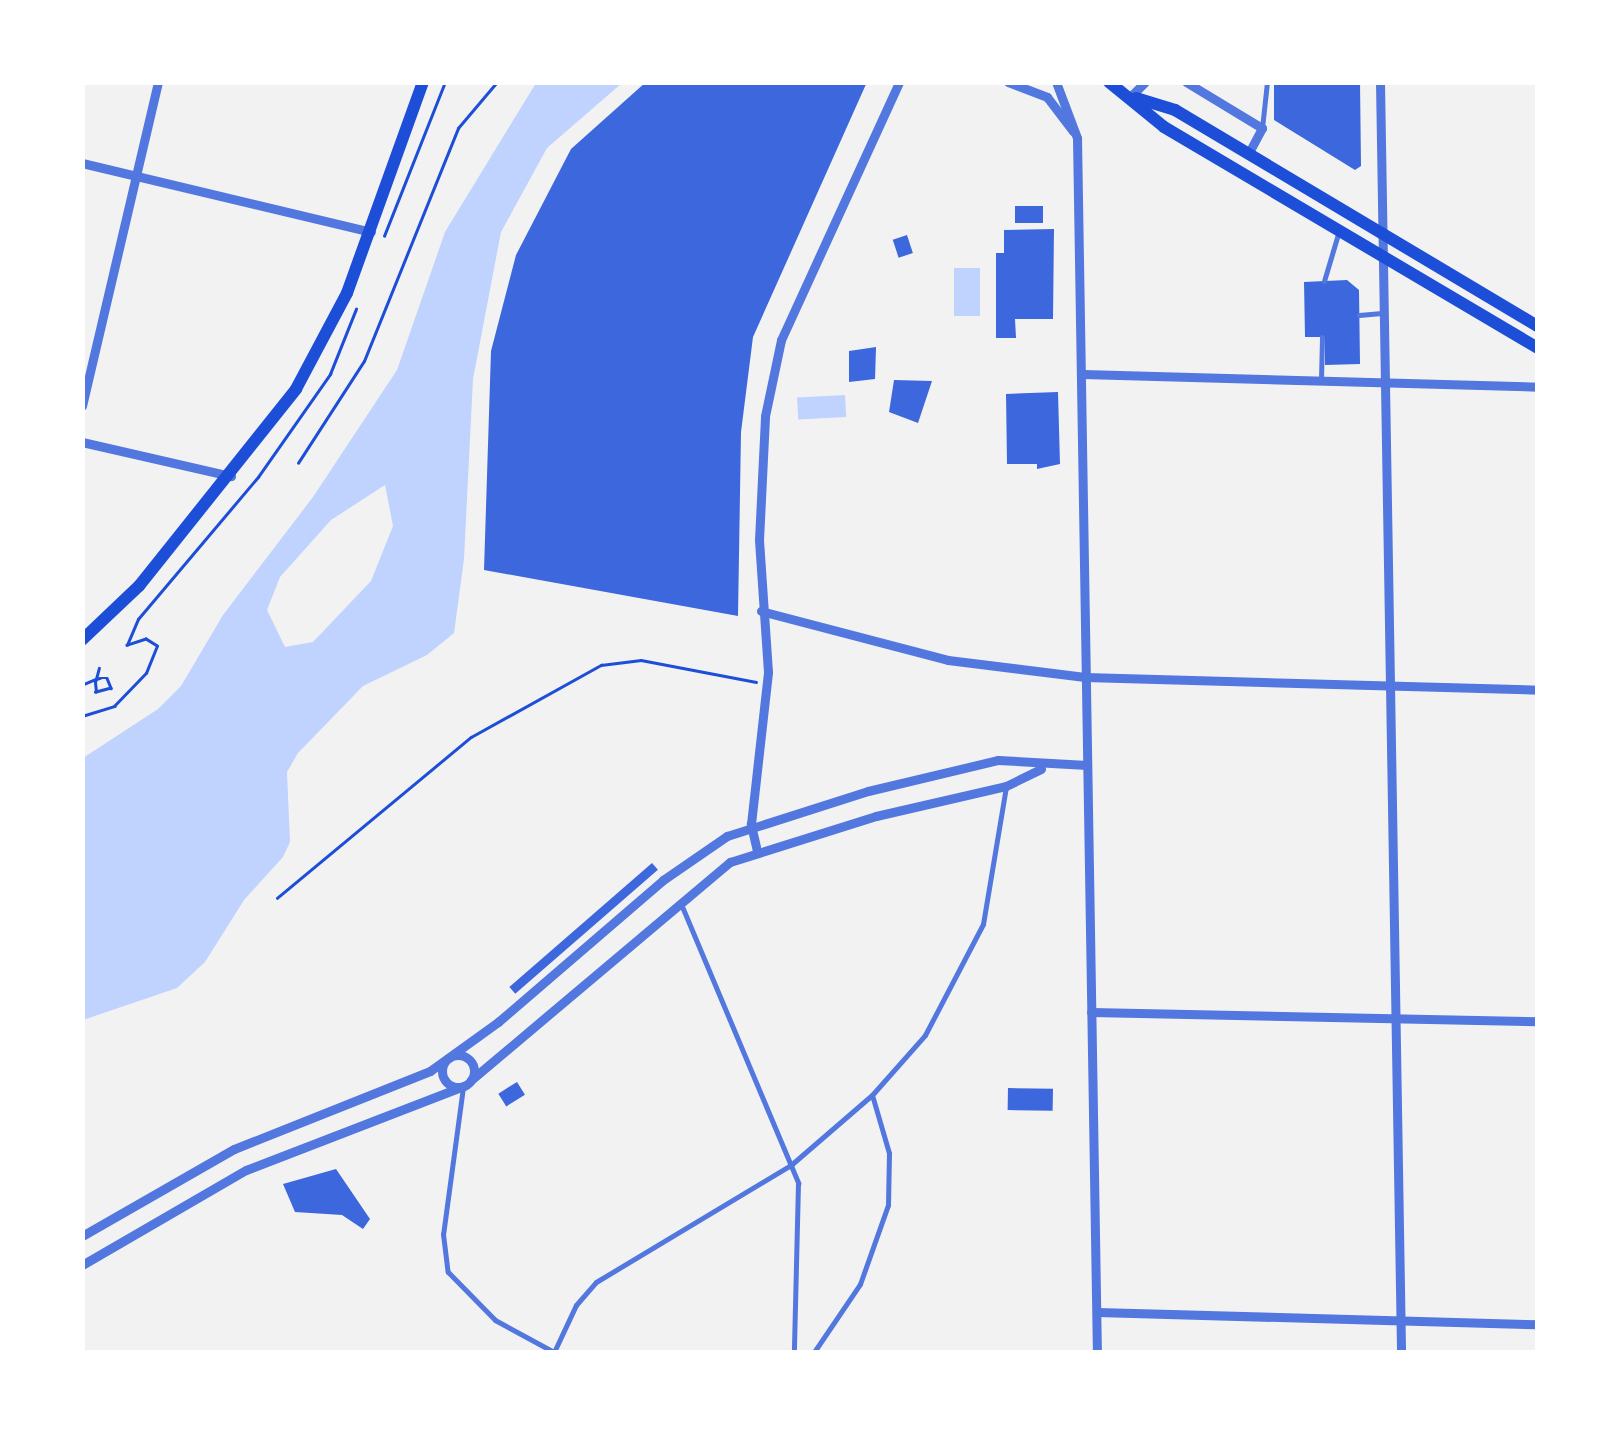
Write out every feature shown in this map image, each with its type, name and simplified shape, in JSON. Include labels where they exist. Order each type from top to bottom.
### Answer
[{"type":"main road","points":[[82,640],[139,586],[231,476],[296,389],[371,232],[425,82]]},
{"type":"main road","points":[[1109,82],[1175,110],[1538,326]]},
{"type":"main road","points":[[1131,89],[1164,127],[1538,351]]},
{"type":"street","points":[[82,406],[158,82]]},
{"type":"street","points":[[1010,82],[1047,97],[1077,138]]},
{"type":"street","points":[[1056,82],[1077,138],[1084,374],[1086,765],[1097,1352]]},
{"type":"street","points":[[1131,89],[1145,82]]},
{"type":"street","points":[[1186,82],[1262,128],[1248,154]]},
{"type":"street","points":[[1380,82],[1401,1352]]},
{"type":"street","points":[[757,851],[751,824],[767,686],[761,611],[761,447],[781,340],[900,83]]},
{"type":"street","points":[[82,162],[371,232]]},
{"type":"street","points":[[1084,374],[1538,387]]},
{"type":"street","points":[[1521,387],[1538,377]]},
{"type":"street","points":[[82,442],[231,476]]},
{"type":"street","points":[[761,611],[948,660],[1086,677],[1538,690]]},
{"type":"street","points":[[82,1236],[234,1149],[394,1090],[451,1057],[687,861],[751,824],[998,760],[1044,768],[1086,765]]},
{"type":"street","points":[[82,1265],[246,1170],[468,1083],[680,899],[757,851],[1006,786],[1044,768]]},
{"type":"street","points":[[1091,1012],[1538,1021]]},
{"type":"street","points":[[451,1057],[470,1060],[468,1083]]},
{"type":"street","points":[[451,1057],[444,1079],[468,1083]]},
{"type":"street","points":[[1096,1312],[1538,1324]]},
{"type":"lane","points":[[1262,128],[1267,82]]},
{"type":"lane","points":[[1324,281],[1338,231]]},
{"type":"lane","points":[[1359,315],[1382,313]]},
{"type":"lane","points":[[1321,383],[1322,337]]},
{"type":"lane","points":[[468,1083],[442,1234],[448,1272],[495,1320],[554,1352],[576,1305],[607,1273],[718,1215],[792,1164],[872,1095],[926,1036],[966,966],[993,884],[1006,786]]},
{"type":"lane","points":[[680,899],[792,1164],[799,1198],[794,1352]]},
{"type":"lane","points":[[814,1352],[860,1284],[888,1205],[889,1153],[872,1095]]},
{"type":"path","points":[[298,463],[364,361],[458,128],[498,82]]},
{"type":"path","points":[[277,898],[471,738],[601,664],[657,662],[767,686]]},
{"type":"path","points":[[84,684],[96,679],[109,682],[106,693],[99,691],[96,679],[99,668]]},
{"type":"water","points":[[536,83],[622,83],[547,148],[501,232],[473,379],[464,559],[454,633],[427,655],[363,686],[298,753],[287,772],[290,842],[283,857],[244,900],[205,962],[177,988],[83,1020],[83,758],[158,709],[181,686],[223,615],[313,497],[397,370],[445,232]],"holes":[[[385,485],[393,526],[371,581],[313,642],[285,647],[267,610],[280,577],[331,520]]]},
{"type":"water","points":[[954,268],[980,268],[980,316],[954,316]]},
{"type":"water","points":[[845,395],[846,417],[798,419],[797,398]]},
{"type":"building","points":[[646,82],[867,82],[753,337],[741,432],[738,616],[484,570],[491,351],[516,255],[571,149]]},
{"type":"building","points":[[1274,82],[1360,82],[1361,166],[1355,170],[1274,120]]},
{"type":"building","points":[[1015,206],[1043,206],[1043,223],[1015,223]]},
{"type":"building","points":[[1054,229],[1053,319],[1015,319],[1016,338],[996,338],[996,253],[1004,253],[1004,230]]},
{"type":"building","points":[[907,235],[913,253],[899,258],[893,240]]},
{"type":"building","points":[[1347,280],[1359,290],[1360,364],[1325,365],[1325,337],[1305,337],[1304,282]]},
{"type":"building","points":[[876,347],[875,379],[849,382],[849,351]]},
{"type":"building","points":[[894,380],[932,381],[918,423],[889,412]]},
{"type":"building","points":[[1058,392],[1060,464],[1037,469],[1037,464],[1007,464],[1006,394]]},
{"type":"building","points":[[652,863],[658,870],[515,994],[509,987]]},
{"type":"building","points":[[517,1082],[525,1095],[506,1106],[498,1094]]},
{"type":"building","points":[[1008,1088],[1053,1089],[1053,1111],[1008,1110]]},
{"type":"building","points":[[336,1169],[370,1219],[363,1229],[342,1215],[295,1212],[283,1184]]}]
